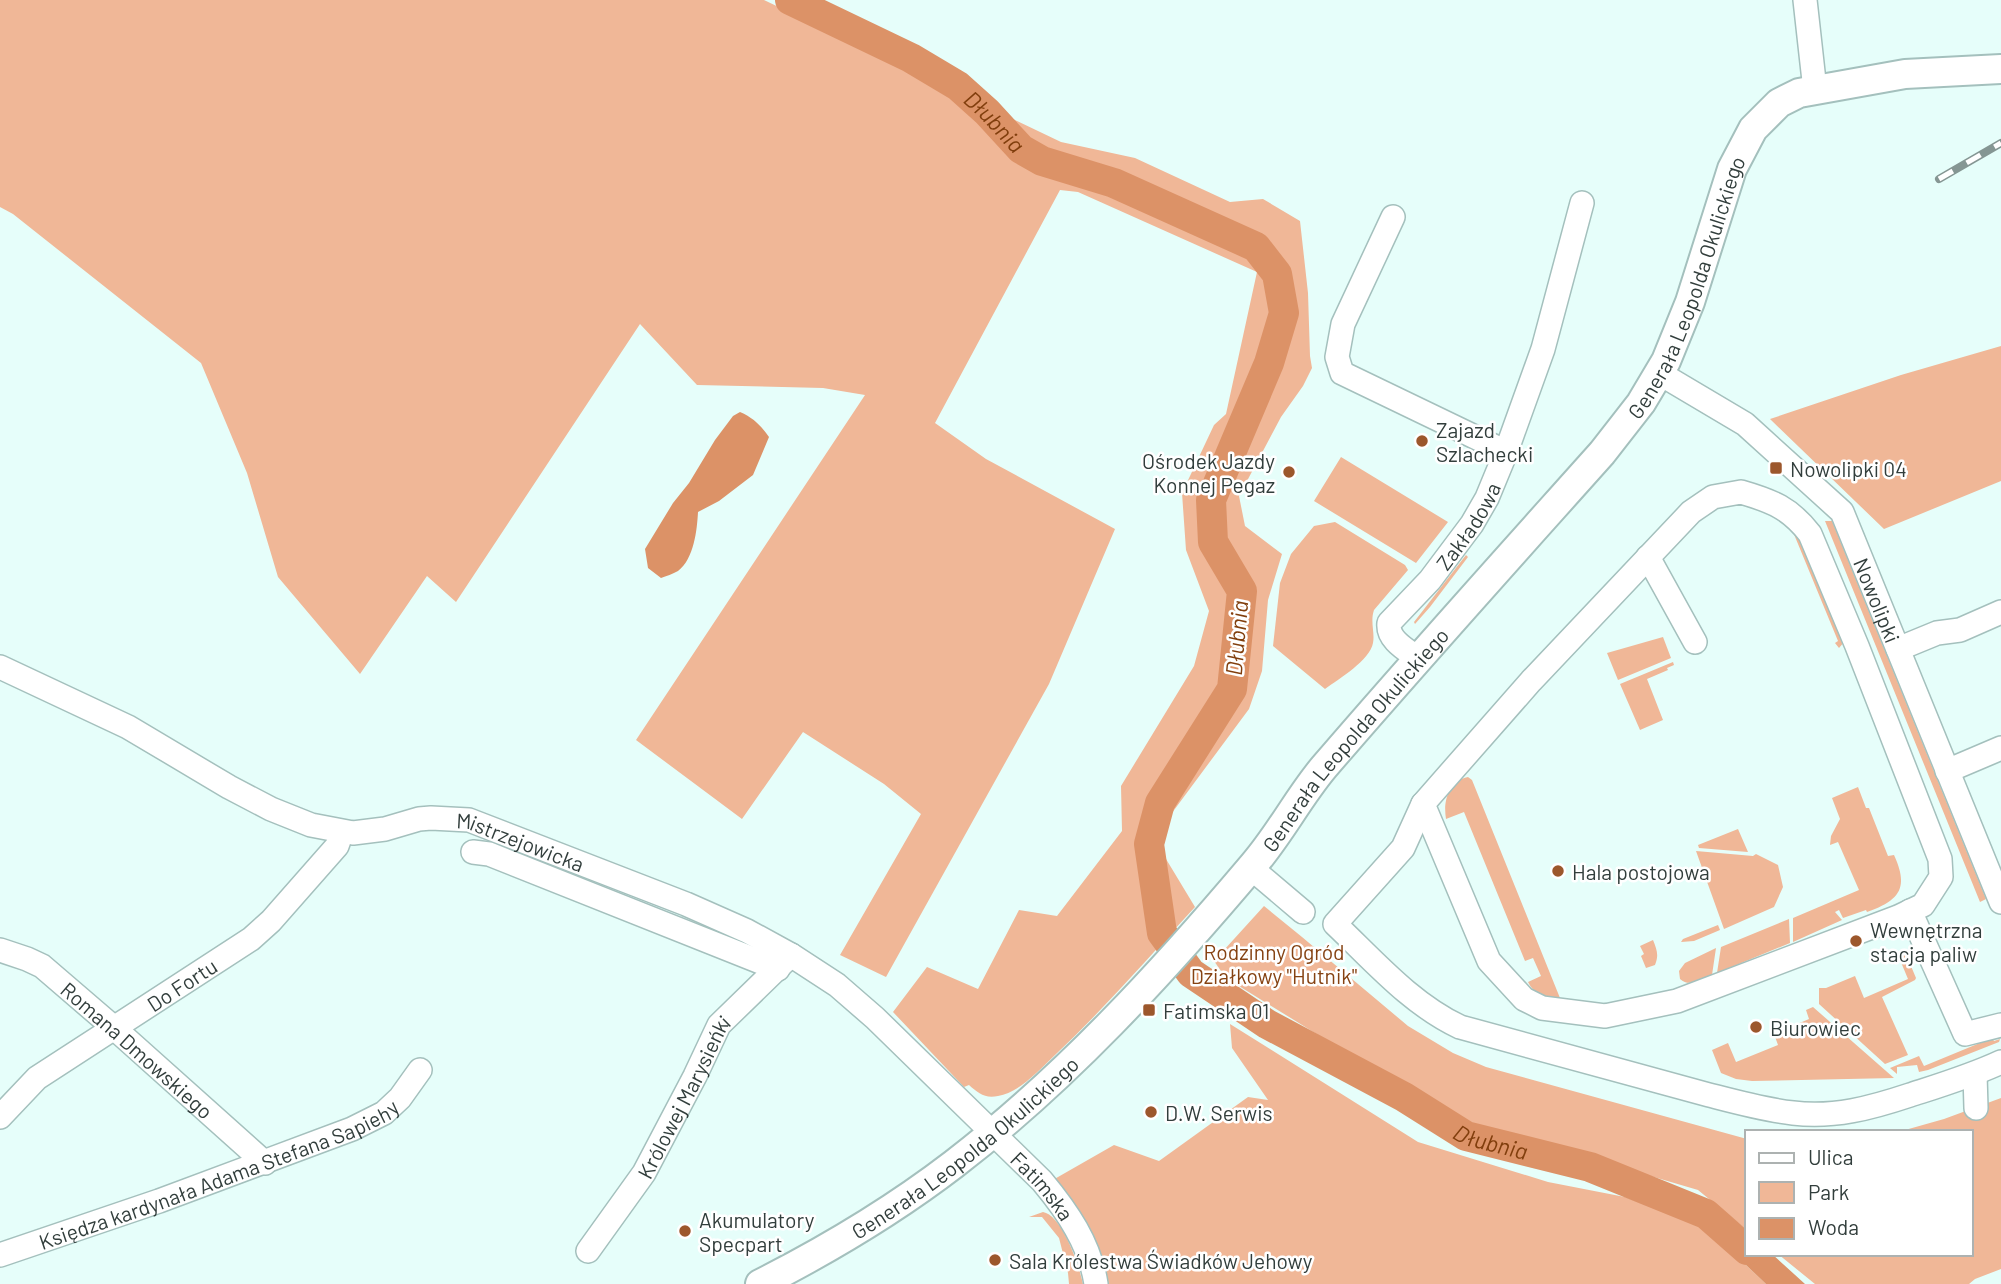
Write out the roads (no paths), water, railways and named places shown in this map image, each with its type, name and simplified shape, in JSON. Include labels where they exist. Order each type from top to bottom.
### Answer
[{"type":"main road","name":"Generała Leopolda Okulickiego","points":[[769,1281],[909,1196],[993,1133],[1083,1053],[1198,929],[1251,867],[1322,769],[1626,424],[1659,373],[1676,339],[1732,169],[1753,130],[1779,103],[1799,93],[1919,72],[2001,69]]},
{"type":"street","points":[[1805,0],[1815,90]]},
{"type":"street","name":"Zakładowa","points":[[1419,659],[1392,636],[1388,628],[1430,580],[1472,524],[1487,498],[1543,349],[1582,203]]},
{"type":"street","points":[[1393,217],[1343,324],[1337,358],[1342,373],[1506,452]]},
{"type":"street","name":"Nowolipki","points":[[1659,373],[1745,424],[1842,512],[2001,901]]},
{"type":"street","points":[[1423,804],[1489,961],[1524,999],[1542,1008],[1605,1016],[1677,1001],[1898,918],[1923,905],[1941,877],[1940,859],[1862,658],[1810,534],[1799,520],[1770,500],[1741,492],[1713,497],[1691,512],[1531,681],[1423,804],[1404,848],[1335,924],[1419,1004],[1460,1027],[1750,1106],[1794,1114],[1856,1111],[1975,1074],[2001,1062]]},
{"type":"street","points":[[1648,557],[1695,642]]},
{"type":"street","points":[[1898,649],[1937,634],[1960,630],[2001,612]]},
{"type":"street","name":"Mistrzejowicka","points":[[0,667],[128,727],[229,787],[271,809],[311,825],[342,832],[374,831],[431,818],[469,820],[686,904],[747,931],[785,962],[831,981],[901,1042],[993,1133]]},
{"type":"street","points":[[1947,771],[2001,748]]},
{"type":"street","name":"Do Fortu","points":[[0,1117],[37,1078],[251,939],[271,921],[337,846],[342,832]]},
{"type":"street","points":[[473,852],[501,859],[785,962]]},
{"type":"street","points":[[1251,867],[1303,912]]},
{"type":"street","points":[[1910,911],[1965,1034],[2001,1025]]},
{"type":"street","name":"Romana Dmowskiego","points":[[0,950],[42,967],[265,1163]]},
{"type":"street","name":"Królowej Marysieńki","points":[[588,1251],[644,1173],[719,1025],[785,962]]},
{"type":"street","name":"Księdza kardynała Adama Stefana Sapiehy","points":[[0,1255],[265,1163],[352,1129],[384,1113],[400,1098],[421,1070]]},
{"type":"street","points":[[1975,1074],[1976,1108]]},
{"type":"street","name":"Fatimska","points":[[993,1133],[1042,1181],[1067,1212],[1087,1252],[1096,1284]]},
{"type":"water","points":[[740,412],[757,423],[769,437],[753,475],[719,501],[698,512],[688,559],[678,571],[661,578],[648,568],[645,549],[715,440],[733,416]]},
{"type":"water","points":[[1706,1214],[1732,1223],[1745,1233],[1745,1256],[1774,1256],[1805,1284],[1766,1284],[1707,1228]]},
{"type":"waterway","name":"Dłubnia","points":[[790,0],[911,58],[958,86],[987,112],[1021,149],[1042,161],[1114,183],[1256,247],[1277,274],[1284,313],[1269,363],[1211,500],[1213,542],[1242,591],[1232,689],[1160,803],[1149,844],[1162,933],[1191,973],[1267,1024],[1404,1097],[1466,1136],[1590,1167],[1706,1214],[1745,1248]]},
{"type":"railway","points":[[1939,179],[2001,143]]},
{"type":"place","name":"Zajazd Szlachecki","points":[[1422,441]]},
{"type":"place","name":"Nowolipki 04","points":[[1776,468]]},
{"type":"place","name":"Ośrodek Jazdy Konnej Pegaz","points":[[1289,472]]},
{"type":"place","name":"Hala postojowa","points":[[1558,871]]},
{"type":"place","name":"Wewnętrzna stacja paliw","points":[[1856,941]]},
{"type":"place","name":"Fatimska 01","points":[[1149,1010]]},
{"type":"place","name":"Biurowiec","points":[[1756,1027]]},
{"type":"place","name":"D.W. Serwis","points":[[1151,1112]]},
{"type":"place","name":"Akumulatory Specpart","points":[[685,1231]]},
{"type":"place","name":"Sala Królestwa Świadków Jehowy","points":[[995,1260]]},
{"type":"park label","name":"Rodzinny Ogród Działkowy \"Hutnik\"","points":[[1274,963]]}]
